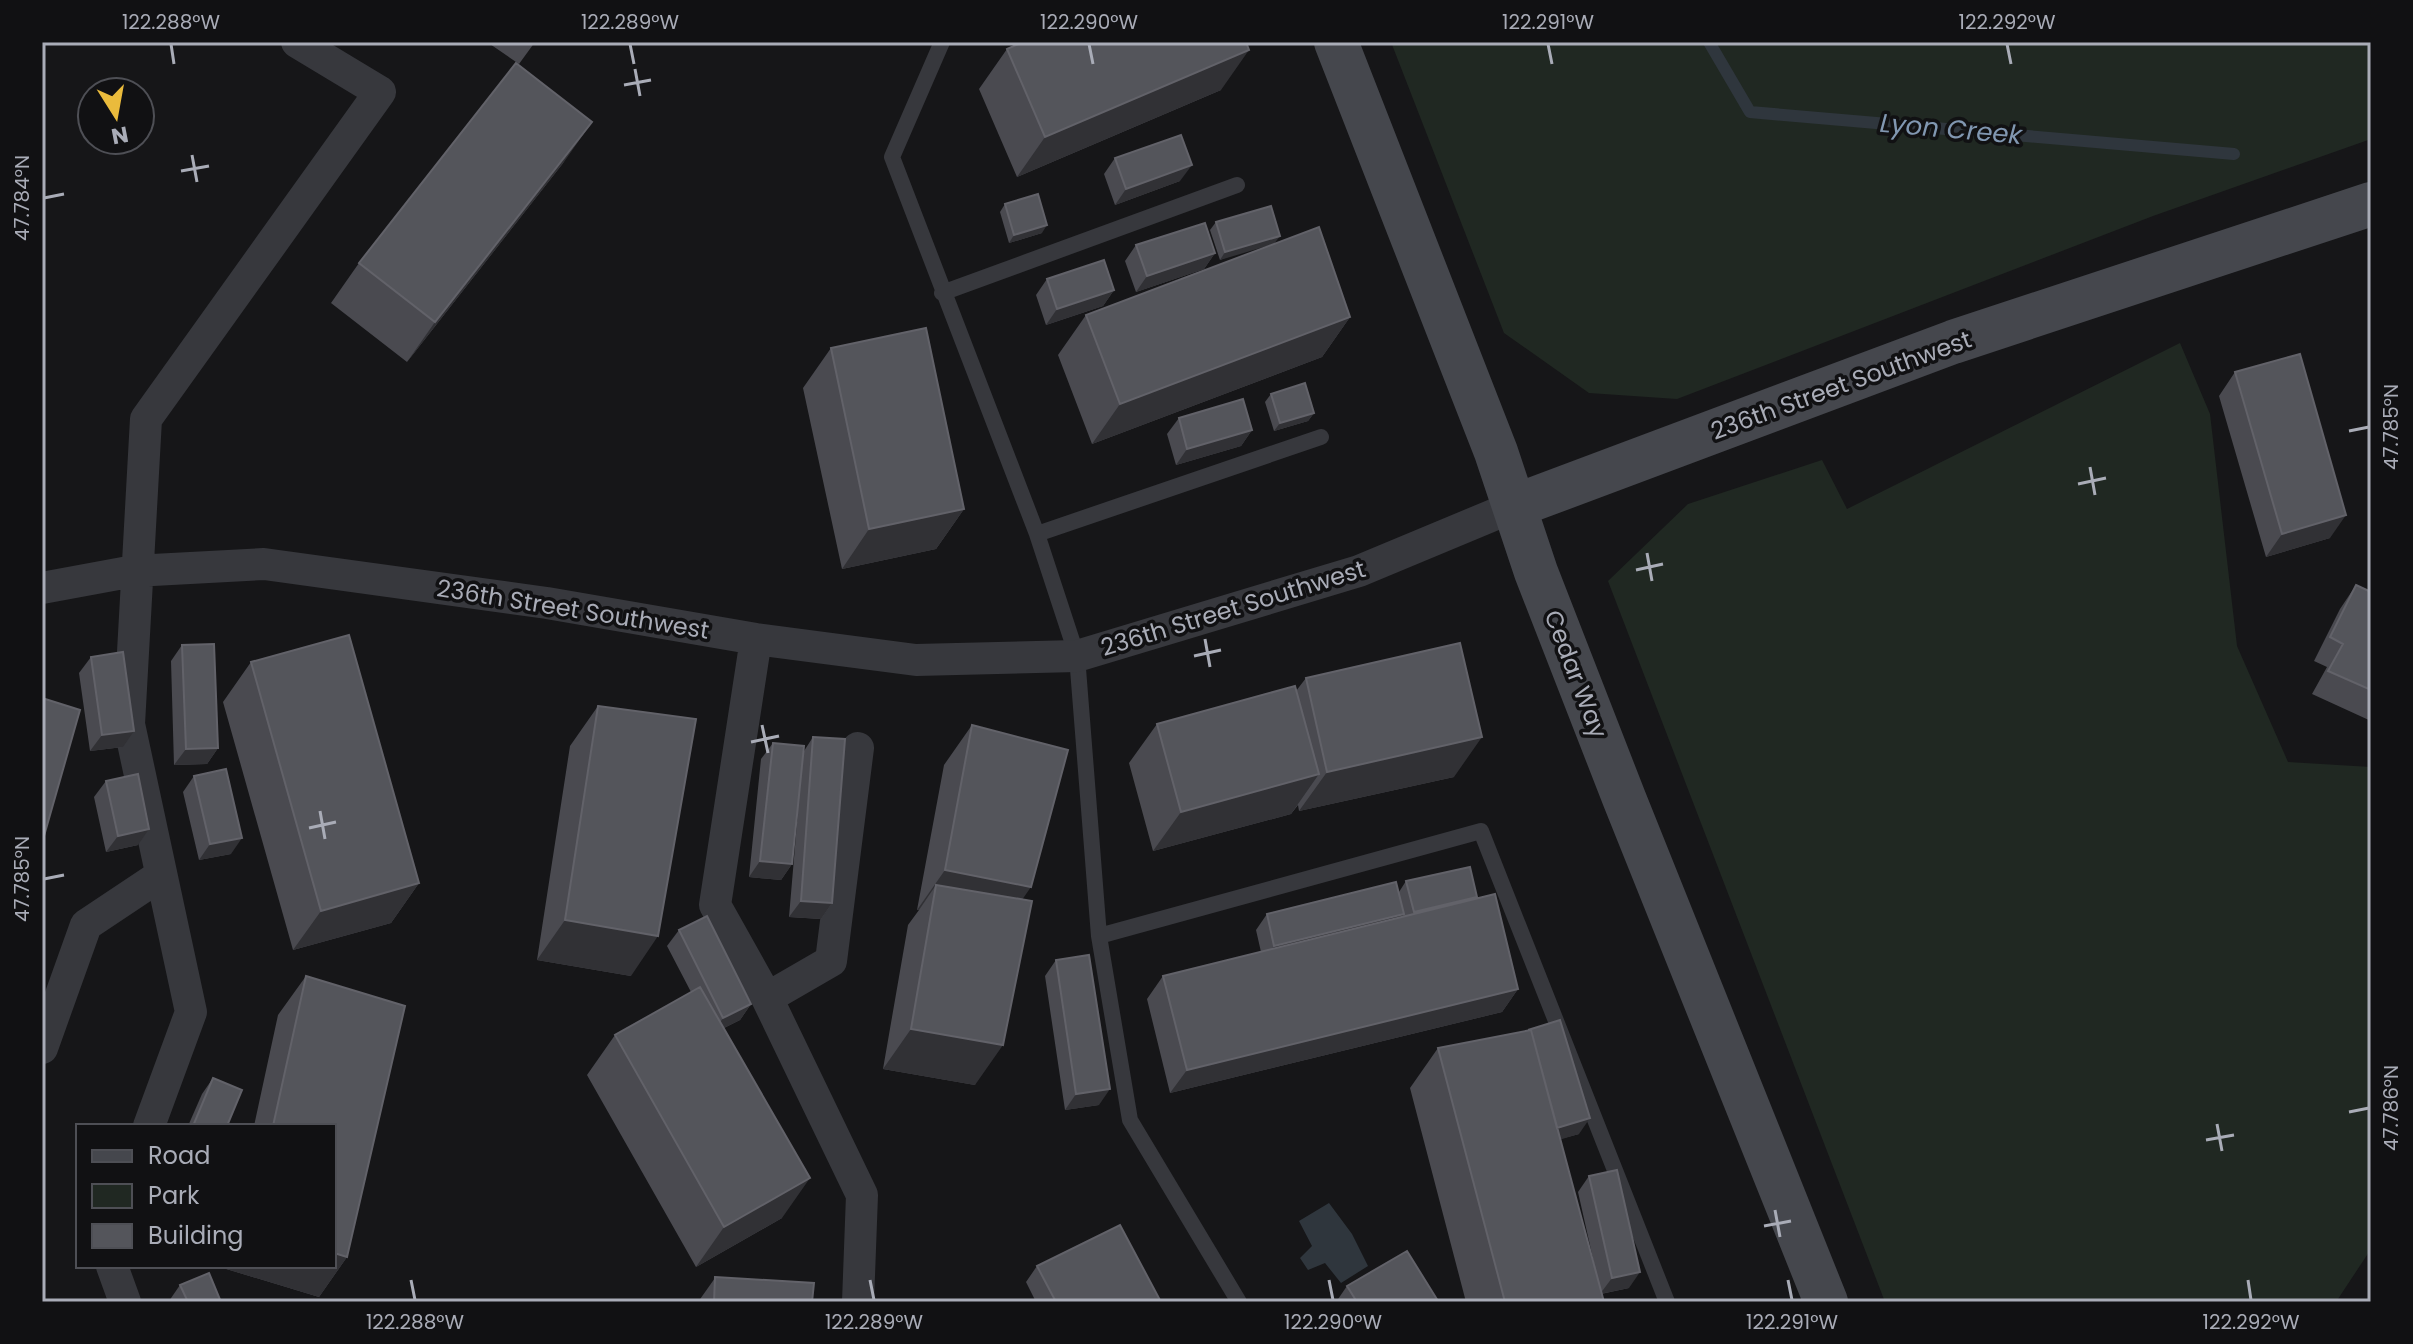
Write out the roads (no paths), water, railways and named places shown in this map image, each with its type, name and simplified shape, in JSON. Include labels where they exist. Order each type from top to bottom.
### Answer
[{"type":"main road","name":"Cedar Way","points":[[1336,42],[1515,506],[1618,784],[1826,1302]]},
{"type":"main road","name":"236th Street Southwest","points":[[1515,506],[1953,342],[2371,205]]},
{"type":"street","points":[[150,1124],[191,1012],[129,724],[134,571],[146,419],[380,92],[297,42]]},
{"type":"street","name":"236th Street Southwest","points":[[42,588],[134,571],[264,564],[547,603],[756,639],[916,660],[1077,656],[1359,571],[1515,506]]},
{"type":"street","points":[[756,639],[715,905],[767,998],[862,1195],[858,1302]]},
{"type":"street","points":[[767,998],[831,961],[858,748]]},
{"type":"street","points":[[42,1048],[86,925],[161,875]]},
{"type":"street","points":[[113,1268],[125,1302]]},
{"type":"lane","points":[[942,42],[892,157],[1037,534],[1077,656],[1099,936],[1130,1120],[1239,1302]]},
{"type":"lane","points":[[942,293],[1237,185]]},
{"type":"lane","points":[[1037,534],[1321,437]]},
{"type":"lane","points":[[1099,936],[1481,831],[1667,1302]]},
{"type":"waterway","name":"Lyon Creek","points":[[1709,42],[1750,112],[2234,154]]}]
